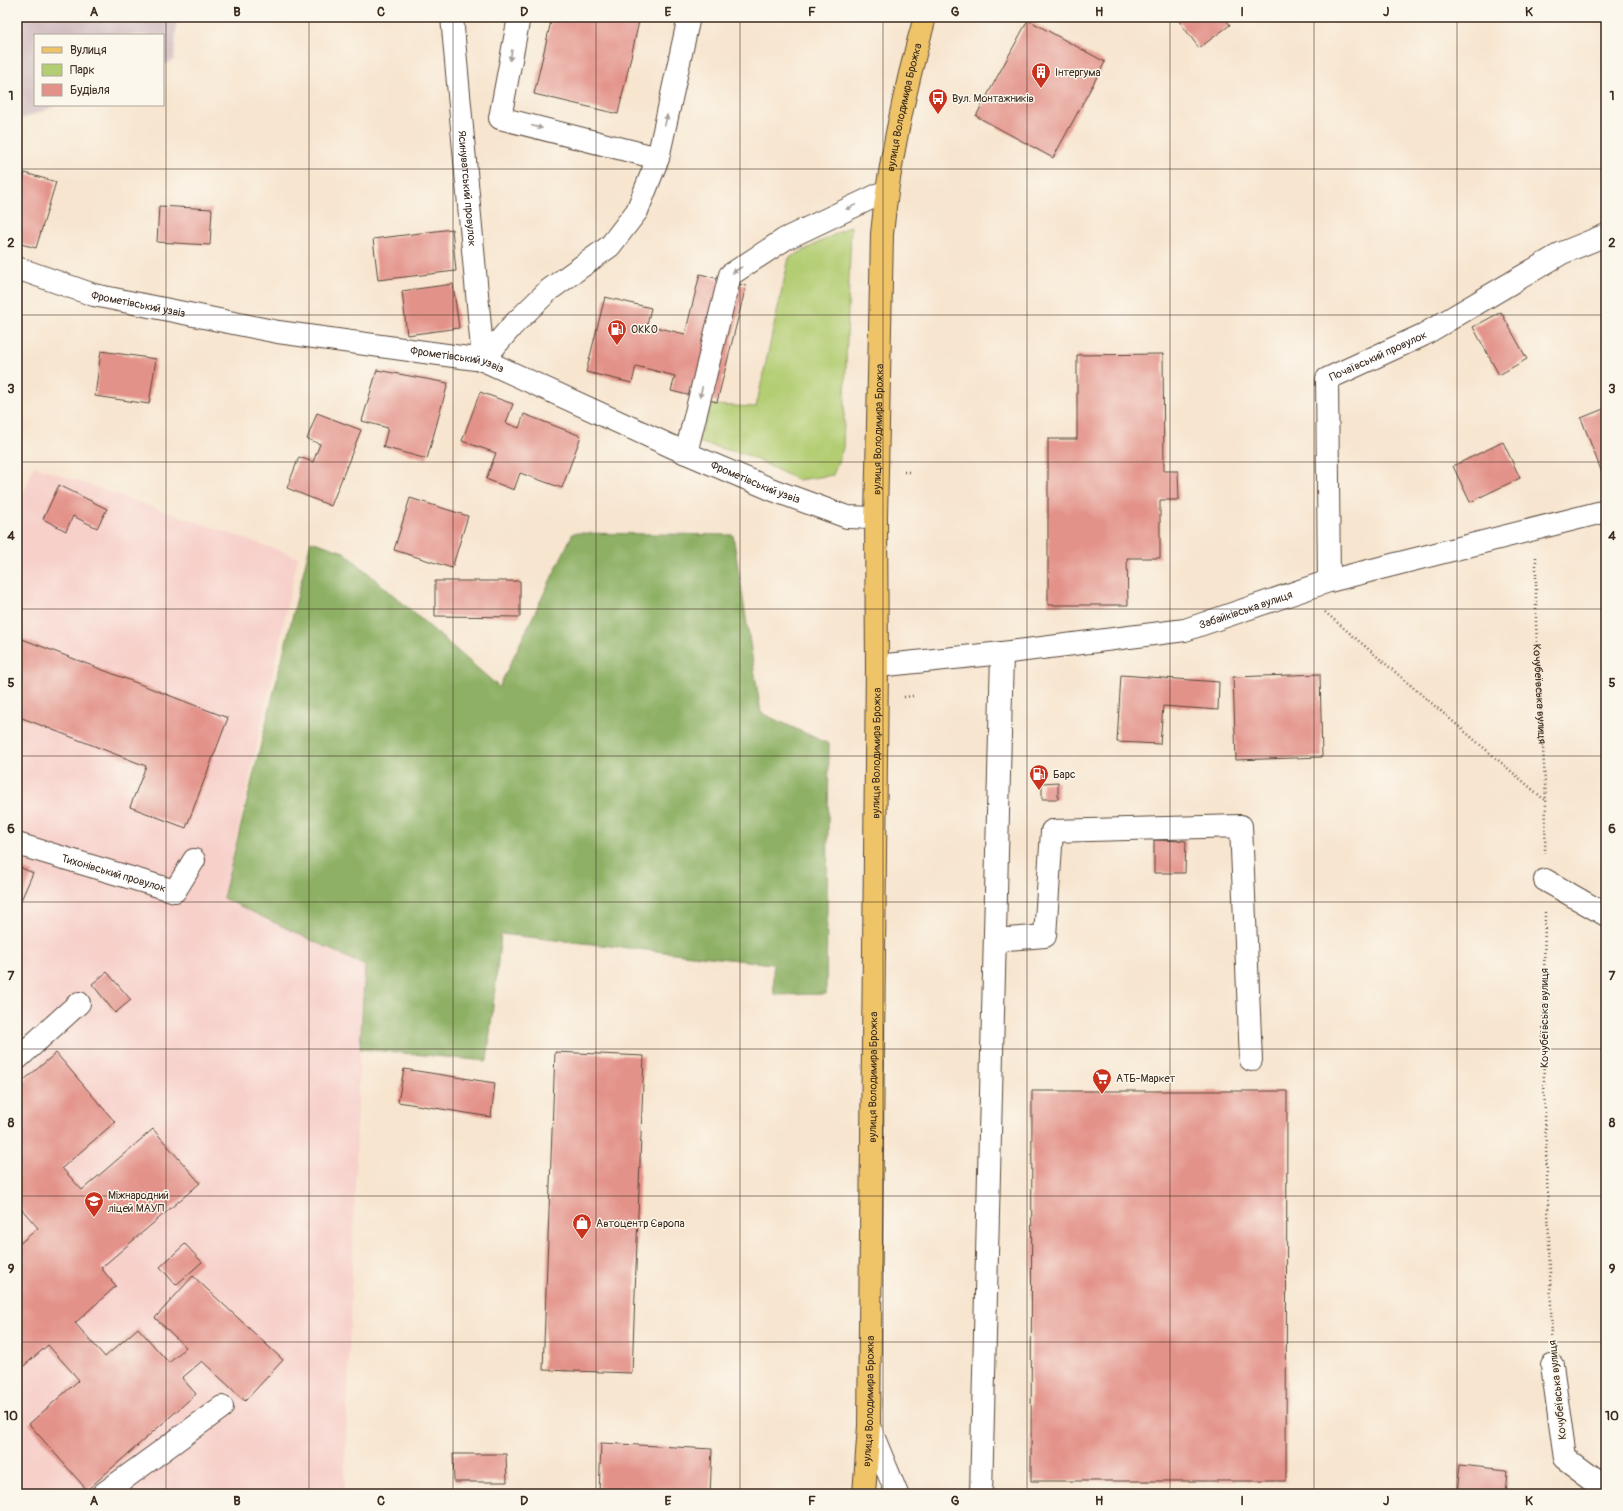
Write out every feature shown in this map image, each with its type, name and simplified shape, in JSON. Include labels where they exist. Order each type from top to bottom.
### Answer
[{"type":"main road","name":"вулиця Володимира Брожка","points":[[864,1494],[869,1426],[877,666],[876,518],[882,234],[886,190],[902,109],[925,17]]},
{"type":"street","name":"Ясинуватський провулок","points":[[452,17],[483,360]]},
{"type":"street","points":[[520,17],[500,118],[658,158]]},
{"type":"street","points":[[483,360],[512,326],[549,290],[610,246],[637,211],[658,158],[689,17]]},
{"type":"street","points":[[686,453],[730,275],[785,239],[886,190]]},
{"type":"street","name":"Почаївський провулок","points":[[1329,581],[1327,379],[1423,335],[1562,253],[1606,234]]},
{"type":"street","name":"Фрометівський узвіз","points":[[17,268],[94,295],[247,326],[278,332],[483,360],[686,453],[824,510],[847,517],[876,518]]},
{"type":"street","name":"Забайківська вулиця","points":[[877,666],[1002,653],[1185,630],[1329,581],[1606,511]]},
{"type":"street","points":[[981,1494],[1002,653]]},
{"type":"street","points":[[995,940],[1045,936],[1052,831],[1241,826],[1252,1060]]},
{"type":"street","name":"Тихонівський провулок","points":[[17,844],[175,891],[194,860]]},
{"type":"street","points":[[1545,880],[1606,916]]},
{"type":"street","points":[[17,1059],[78,1003]]},
{"type":"street","name":"Кочубеївська вулиця","points":[[1552,1365],[1565,1458],[1596,1481],[1606,1485]]},
{"type":"street","points":[[102,1494],[222,1407]]},
{"type":"street","points":[[869,1426],[897,1494]]},
{"type":"path","name":"Кочубеївська вулиця","points":[[1536,528],[1536,624],[1546,801],[1543,1049],[1552,1365]]},
{"type":"path","points":[[1300,590],[1546,801]]},
{"type":"shaded area","points":[[17,17],[177,17],[174,60],[164,65],[164,34],[34,34],[34,106],[55,106],[17,121]]},
{"type":"shaded area","points":[[34,466],[298,557],[223,898],[365,966],[360,1049],[344,1494],[17,1494],[17,509]]},
{"type":"green space","points":[[851,226],[843,448],[833,475],[798,480],[747,455],[697,442],[712,405],[756,407],[789,258]]},
{"type":"green space","points":[[573,533],[733,535],[761,713],[829,744],[826,994],[774,995],[773,964],[501,934],[487,1061],[360,1049],[365,966],[223,898],[311,541],[344,552],[499,687]]},
{"type":"building","points":[[552,17],[640,17],[618,114],[534,94]]},
{"type":"building","points":[[1176,17],[1224,17],[1230,25],[1199,48]]},
{"type":"building","name":"Інтергума","points":[[1028,20],[1105,62],[1053,158],[976,116]]},
{"type":"building","points":[[25,173],[56,182],[36,248],[17,243],[17,199]]},
{"type":"building","points":[[159,206],[212,209],[210,245],[157,242]]},
{"type":"building","points":[[452,229],[456,271],[378,280],[373,239]]},
{"type":"building","points":[[700,274],[746,286],[717,402],[671,391],[675,376],[636,366],[632,383],[586,372],[605,297],[651,308],[647,325],[685,334]]},
{"type":"building","points":[[453,284],[459,328],[407,335],[402,291]]},
{"type":"building","points":[[1501,312],[1527,359],[1499,375],[1473,327]]},
{"type":"building","points":[[101,351],[156,359],[149,404],[95,396]]},
{"type":"building","points":[[1163,354],[1164,471],[1178,471],[1179,500],[1160,500],[1160,558],[1127,558],[1128,605],[1048,605],[1048,439],[1077,439],[1077,355]]},
{"type":"building","points":[[377,370],[448,383],[427,459],[383,447],[388,428],[362,421]]},
{"type":"building","points":[[480,392],[513,404],[506,423],[519,428],[524,414],[581,436],[562,488],[520,473],[514,490],[486,479],[496,453],[462,441]]},
{"type":"building","points":[[1606,408],[1606,471],[1602,473],[1581,418]]},
{"type":"building","points":[[317,413],[361,430],[331,506],[287,488],[299,457],[313,462],[320,444],[307,439]]},
{"type":"building","points":[[1503,442],[1520,478],[1470,502],[1453,466]]},
{"type":"building","points":[[59,485],[107,509],[97,528],[73,516],[66,531],[43,519]]},
{"type":"building","points":[[410,498],[468,516],[452,568],[394,550]]},
{"type":"building","points":[[435,581],[520,581],[520,617],[435,616]]},
{"type":"building","points":[[17,637],[228,718],[186,828],[130,807],[146,766],[17,716]]},
{"type":"building","points":[[1320,674],[1322,757],[1236,760],[1233,677]]},
{"type":"building","points":[[1121,675],[1219,682],[1218,710],[1163,706],[1160,744],[1117,742]]},
{"type":"building","points":[[1058,782],[1058,799],[1042,799],[1042,783]]},
{"type":"building","points":[[1154,840],[1186,841],[1185,873],[1154,873]]},
{"type":"building","points":[[17,866],[33,873],[18,907],[17,907]]},
{"type":"building","points":[[107,972],[131,1000],[115,1013],[92,984]]},
{"type":"building","points":[[555,1052],[644,1056],[632,1373],[543,1370]]},
{"type":"building","points":[[56,1053],[115,1122],[62,1168],[82,1190],[153,1129],[200,1183],[101,1268],[116,1286],[75,1323],[105,1357],[138,1328],[169,1363],[186,1347],[155,1318],[193,1276],[283,1360],[245,1401],[202,1361],[182,1378],[196,1394],[87,1490],[29,1424],[79,1380],[48,1345],[17,1372],[17,1246],[38,1228],[19,1206],[17,1207],[17,1086]]},
{"type":"building","points":[[404,1069],[495,1083],[491,1117],[398,1102]]},
{"type":"building","points":[[1032,1091],[1287,1091],[1286,1481],[1031,1481]]},
{"type":"building","points":[[185,1244],[202,1262],[176,1285],[160,1267]]},
{"type":"building","points":[[601,1443],[712,1449],[710,1494],[599,1494]]},
{"type":"building","points":[[453,1454],[506,1454],[507,1482],[454,1482]]},
{"type":"building","points":[[1460,1465],[1507,1470],[1505,1494],[1457,1494]]},
{"type":"place","name":"Інтергума","points":[[1041,89]]},
{"type":"place","name":"Вул. Монтажників","points":[[938,115]]},
{"type":"place","name":"ОККО","points":[[617,346]]},
{"type":"place","name":"Барс","points":[[1039,791]]},
{"type":"place","name":"АТБ-Маркет","points":[[1102,1095]]},
{"type":"place","name":"Міжнародний ліцей МАУП","points":[[94,1218]]},
{"type":"place","name":"Автоцентр Європа","points":[[582,1240]]}]
